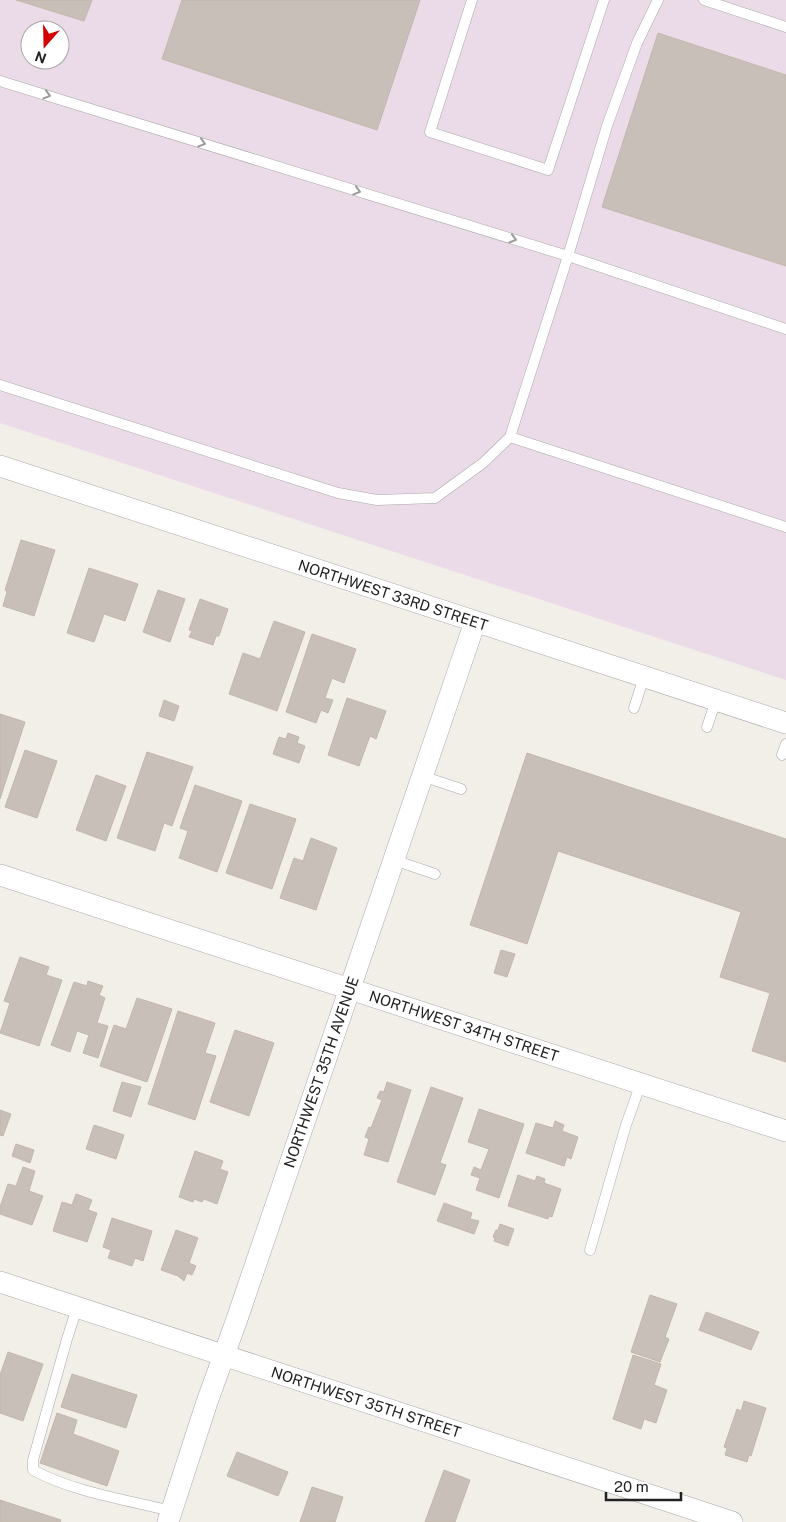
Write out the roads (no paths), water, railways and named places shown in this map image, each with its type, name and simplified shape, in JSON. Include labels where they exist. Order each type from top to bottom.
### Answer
[{"type":"street","name":"NORTHWEST 33RD STREET","points":[[0,466],[786,724]]},
{"type":"street","name":"NORTHWEST 35TH AVENUE","points":[[170,1517],[475,622]]},
{"type":"street","name":"NORTHWEST 34TH STREET","points":[[0,875],[786,1131]]},
{"type":"street","name":"NORTHWEST 35TH STREET","points":[[0,1282],[732,1522]]},
{"type":"lane","points":[[472,0],[430,132],[548,170],[604,0]]},
{"type":"lane","points":[[0,385],[338,493],[377,500],[435,498],[483,463],[510,437],[607,126],[637,42],[658,0]]},
{"type":"lane","points":[[704,0],[786,27]]},
{"type":"lane","points":[[0,81],[568,256],[786,329]]},
{"type":"lane","points":[[510,437],[786,527]]},
{"type":"lane","points":[[634,708],[644,677]]},
{"type":"lane","points":[[707,727],[716,700]]},
{"type":"lane","points":[[782,755],[786,744]]},
{"type":"lane","points":[[422,776],[461,788]]},
{"type":"lane","points":[[394,860],[435,874]]},
{"type":"lane","points":[[590,1250],[640,1083]]},
{"type":"lane","points":[[77,1308],[32,1460],[33,1470],[44,1476],[76,1487],[170,1517]]}]
